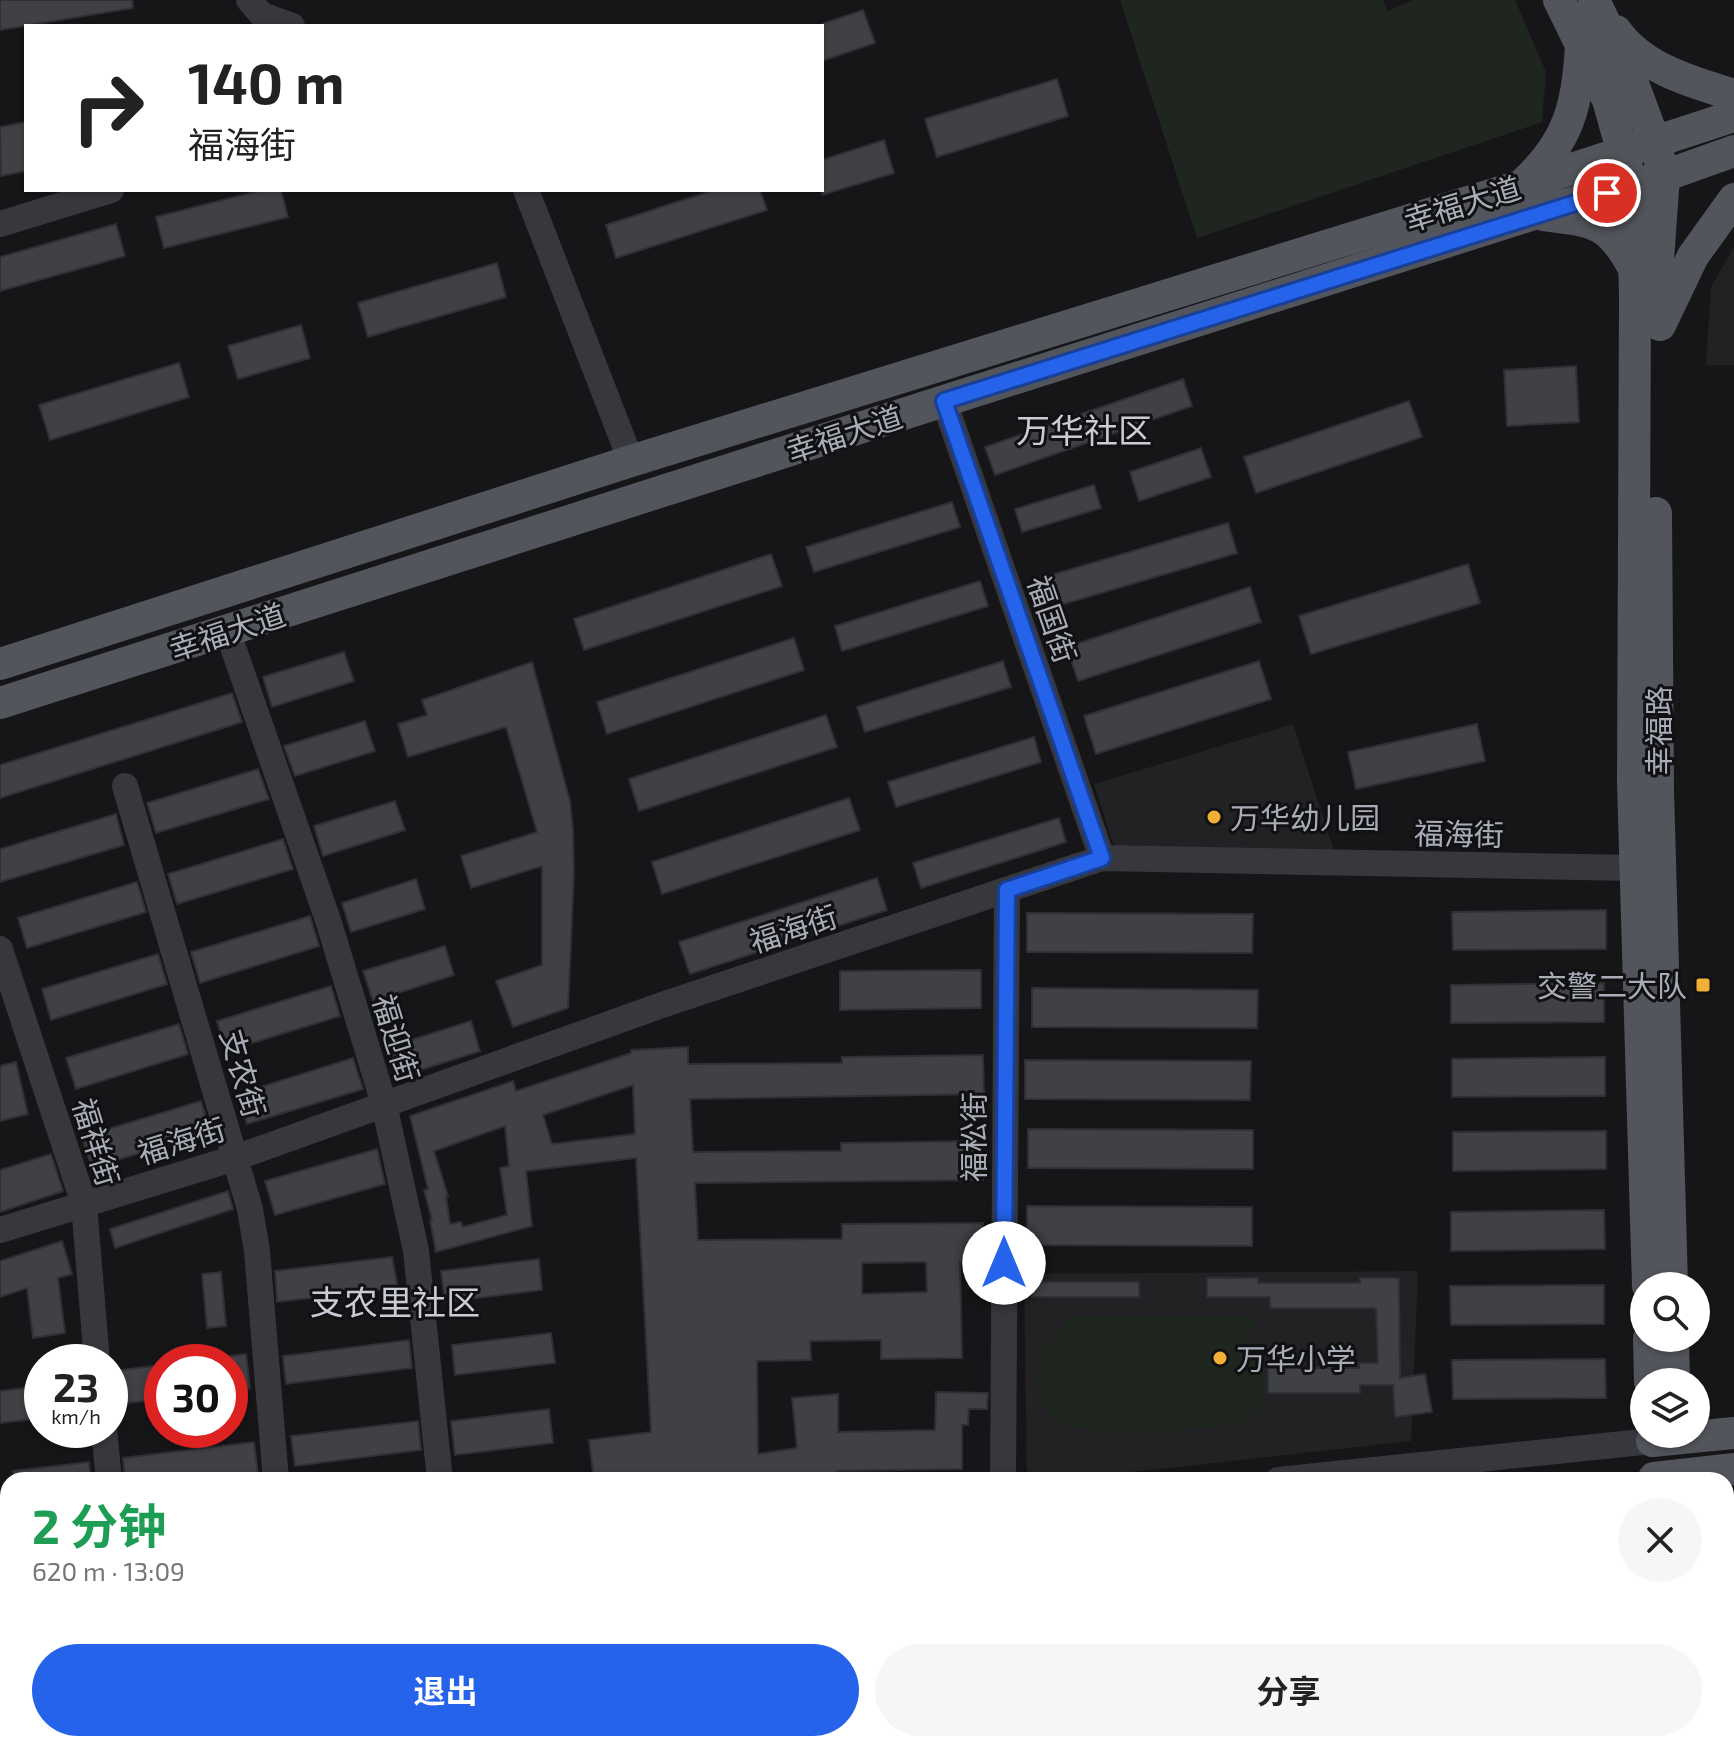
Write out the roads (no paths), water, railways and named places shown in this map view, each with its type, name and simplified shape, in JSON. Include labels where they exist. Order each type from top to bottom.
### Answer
[{"type":"main road","name":"幸福路","points":[[1559,0],[1608,100],[1632,186],[1635,868],[1648,1272]]},
{"type":"main road","points":[[1594,0],[1621,37],[1659,68],[1734,95]]},
{"type":"main road","points":[[1594,0],[1631,78],[1664,176]]},
{"type":"main road","points":[[1581,42],[1577,100],[1528,200],[1601,227],[1619,241],[1633,267]]},
{"type":"main road","name":"幸福大道","points":[[0,703],[944,401],[1528,200],[1625,153],[1734,116]]},
{"type":"main road","name":"幸福大道","points":[[0,664],[631,461],[1528,200],[1632,186],[1734,151]]},
{"type":"main road","name":"幸福路","points":[[1664,176],[1654,295],[1654,339],[1658,790],[1672,1272]]},
{"type":"main road","points":[[1654,339],[1693,256],[1734,199]]},
{"type":"main road","points":[[1710,1434],[1734,1433]]},
{"type":"main road","points":[[1661,1472],[1663,1448]]},
{"type":"main road","points":[[1712,1472],[1734,1469]]},
{"type":"street","points":[[249,0],[262,15],[287,24]]},
{"type":"street","points":[[0,224],[104,192]]},
{"type":"street","points":[[527,192],[631,461]]},
{"type":"street","name":"福国街","points":[[944,401],[1102,858]]},
{"type":"street","name":"福迎街","points":[[227,630],[328,920],[384,1104],[416,1251],[439,1472]]},
{"type":"street","name":"支农街","points":[[125,786],[250,1209],[257,1251],[275,1472]]},
{"type":"street","name":"福海街","points":[[0,1230],[235,1158],[662,1005],[1102,858],[1635,868]]},
{"type":"street","name":"福松街","points":[[1003,1472],[1007,890]]},
{"type":"street","name":"福祥街","points":[[0,949],[84,1204],[96,1344]]},
{"type":"street","points":[[1350,1472],[1630,1441]]},
{"type":"street","points":[[106,1448],[108,1472]]},
{"type":"place","name":"万华幼儿园","points":[[1214,817]]},
{"type":"place","name":"交警二大队","points":[[1703,985]]},
{"type":"place","name":"万华小学","points":[[1220,1358]]},
{"type":"district","name":"万华社区","points":[[1084,429]]},
{"type":"district","name":"支农里社区","points":[[395,1301]]}]
